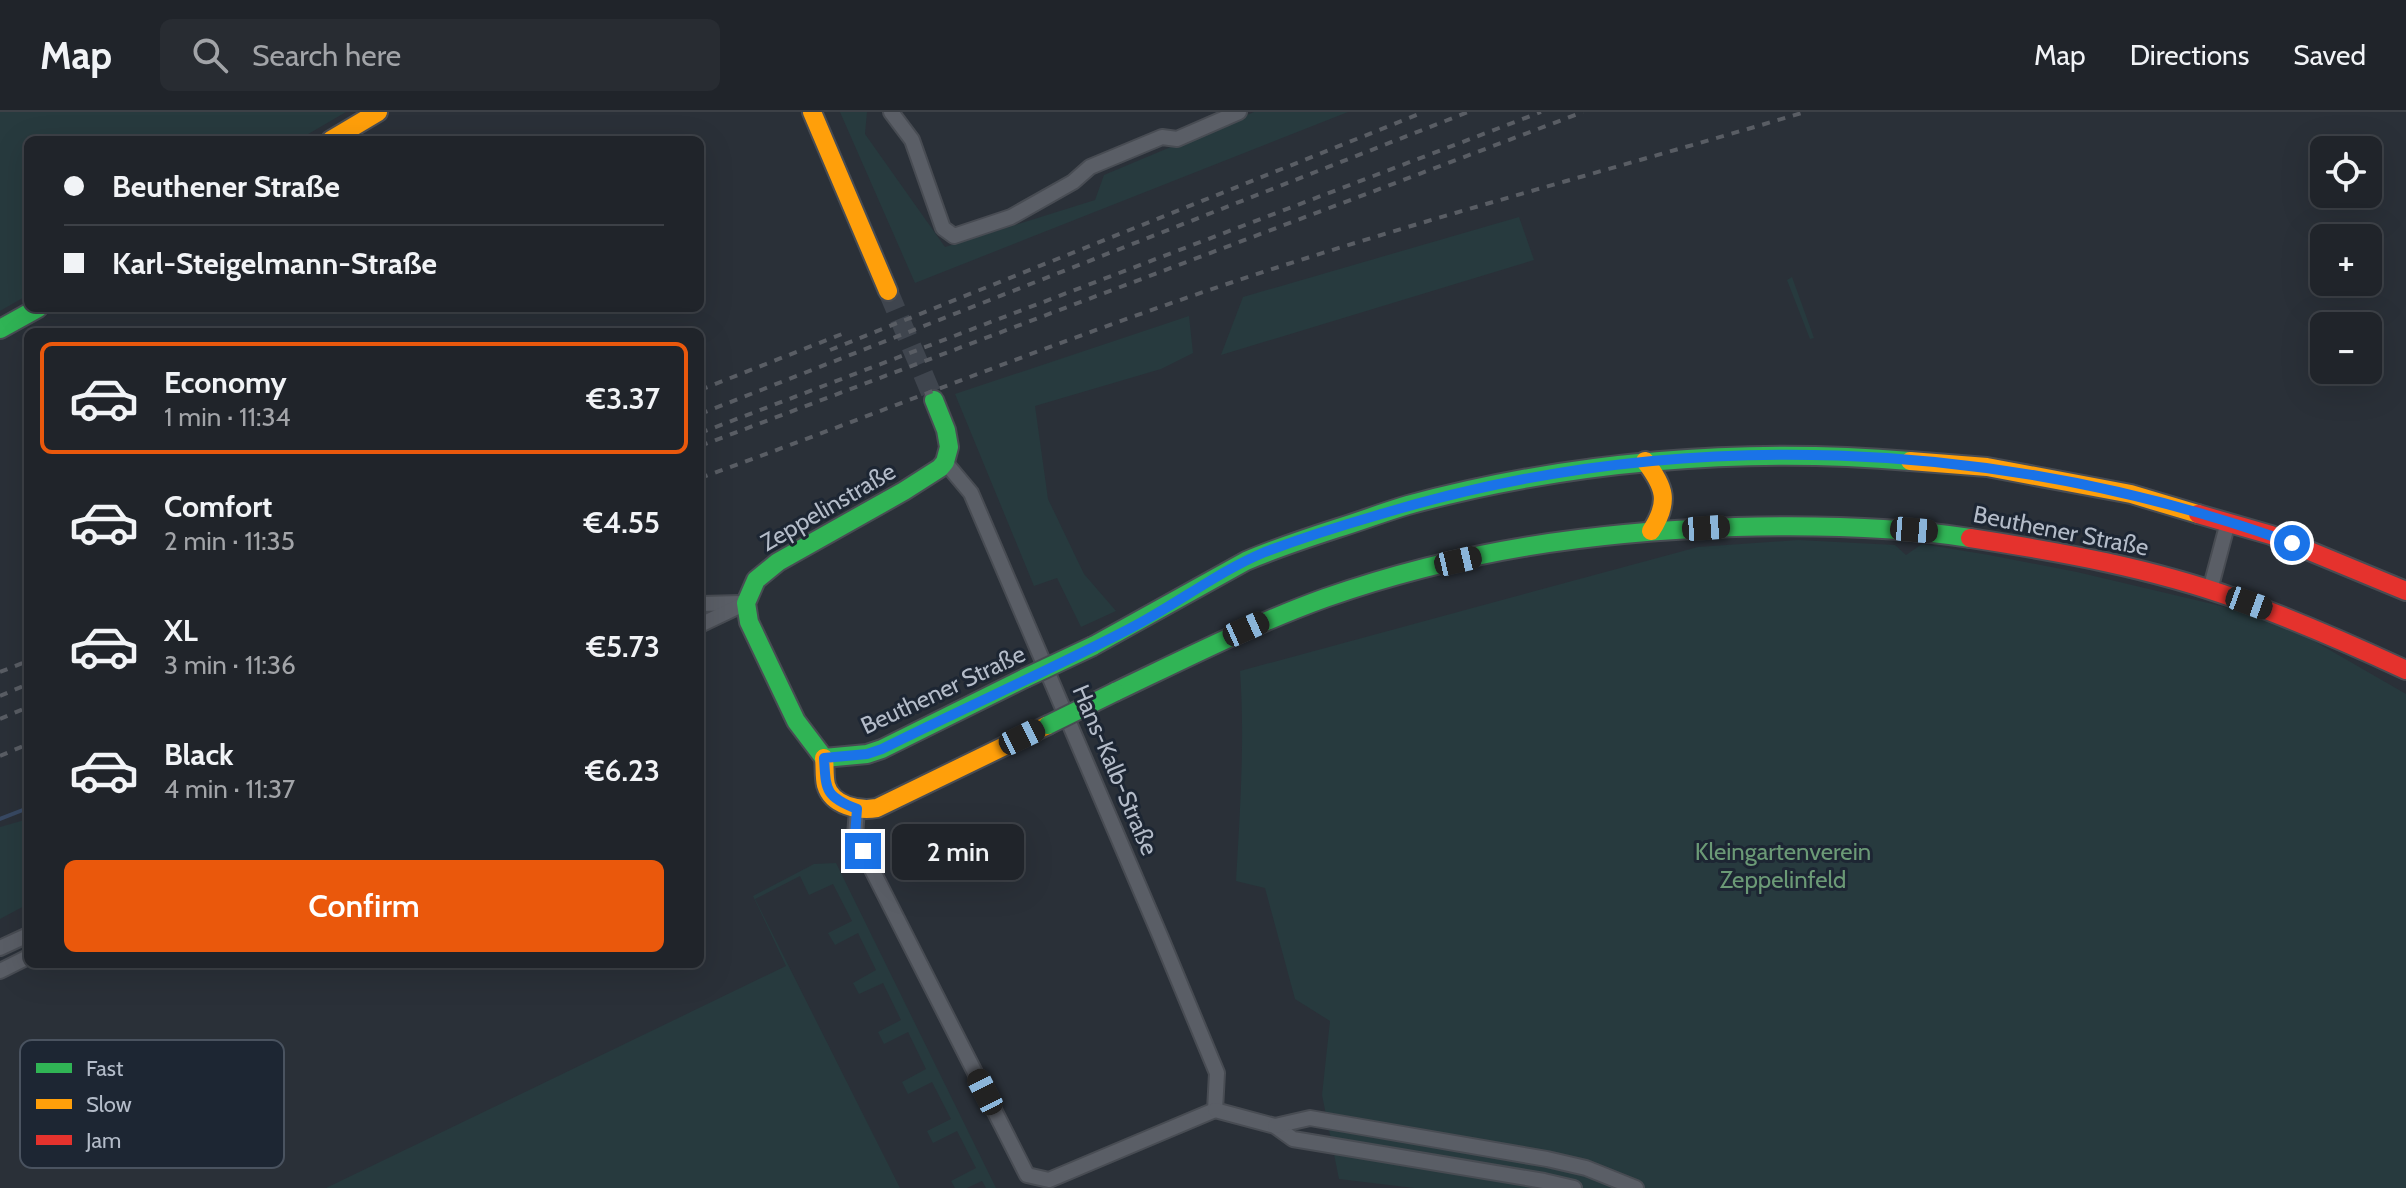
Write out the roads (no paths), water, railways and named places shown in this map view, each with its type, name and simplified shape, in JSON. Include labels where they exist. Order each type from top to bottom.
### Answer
[{"type":"main road","points":[[338,136],[378,112]]},
{"type":"main road","points":[[812,112],[888,291]]},
{"type":"main road","points":[[0,329],[31,312]]},
{"type":"main road","points":[[934,400],[948,439],[945,462]]},
{"type":"main road","name":"Beuthener Straße","points":[[824,758],[867,754],[882,749],[1150,617],[1243,562],[1327,531],[1456,493],[1645,461],[1771,455],[1863,456],[1933,461],[2021,473],[2100,487],[2184,508],[2322,555],[2406,591]]},
{"type":"main road","points":[[1645,461],[1654,472],[1664,504],[1659,520],[1651,531]]},
{"type":"main road","name":"Zeppelinstraße","points":[[746,603],[756,580],[778,562],[904,491],[945,462]]},
{"type":"main road","name":"Beuthener Straße","points":[[857,809],[869,810],[893,801],[1263,622],[1359,587],[1442,564],[1527,545],[1601,535],[1787,525],[1844,526],[1941,533],[2061,551],[2210,590],[2311,626],[2406,670]]},
{"type":"main road","points":[[746,603],[749,622],[796,721],[824,758],[826,787],[837,801],[857,809]]},
{"type":"street","points":[[891,112],[912,140],[943,228],[954,236],[1011,217],[1073,182],[1090,167],[1162,137],[1177,139],[1239,112]]},
{"type":"street","name":"Hans-Kalb-Straße","points":[[945,462],[971,493],[1161,938],[1217,1073],[1215,1110]]},
{"type":"street","points":[[2210,590],[2228,522]]},
{"type":"street","points":[[704,604],[746,603]]},
{"type":"street","points":[[704,623],[746,603]]},
{"type":"street","points":[[857,809],[855,836],[1027,1175],[1049,1180],[1215,1110],[1275,1126],[1293,1139],[1574,1188]]},
{"type":"street","points":[[0,948],[24,937]]},
{"type":"street","points":[[0,971],[24,959]]},
{"type":"street","points":[[1275,1126],[1310,1118],[1547,1159],[1586,1168],[1636,1188]]},
{"type":"street","points":[[1544,1181],[1547,1159]]},
{"type":"waterway","points":[[0,819],[24,810]]},
{"type":"tunnel","points":[[888,291],[934,400]]},
{"type":"railway","points":[[830,350],[1424,112]]},
{"type":"railway","points":[[704,412],[1468,112]]},
{"type":"railway","points":[[704,431],[1541,112]]},
{"type":"railway","points":[[704,444],[1583,112]]},
{"type":"railway","points":[[704,477],[1233,282],[1805,112]]},
{"type":"railway","points":[[704,388],[842,334]]},
{"type":"railway","points":[[0,672],[24,663]]},
{"type":"railway","points":[[0,696],[24,686]]},
{"type":"railway","points":[[0,719],[24,709]]},
{"type":"railway","points":[[0,756],[24,746]]},
{"type":"park label","name":"Kleingartenverein Zeppelinfeld","points":[[1783,866]]}]
